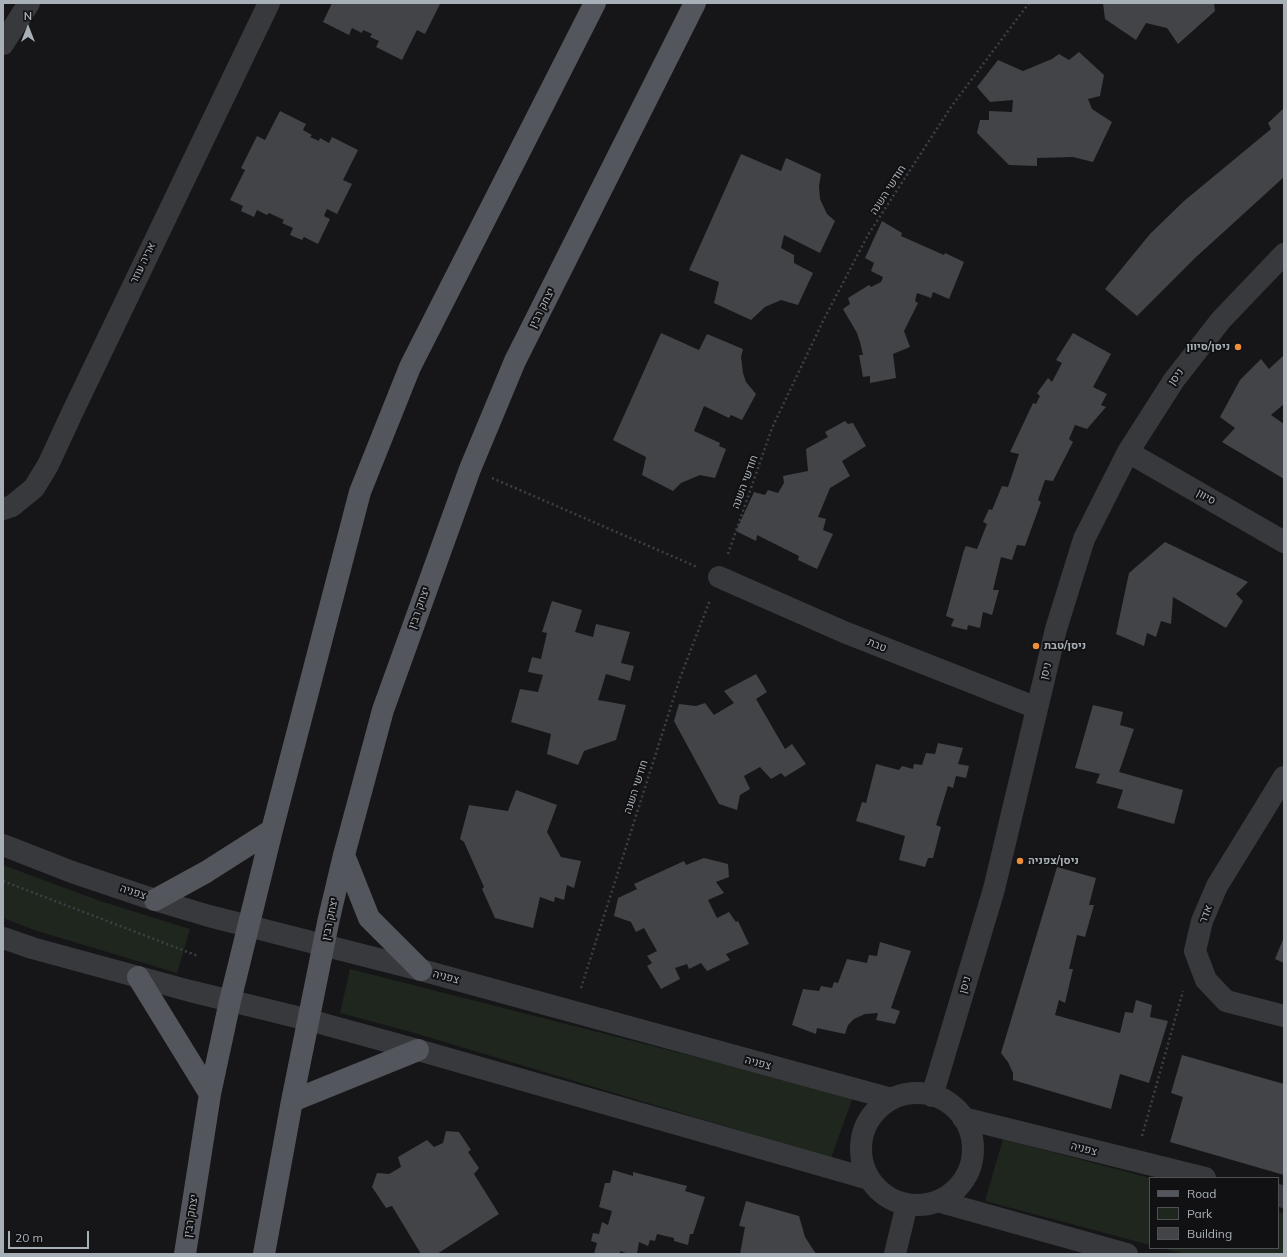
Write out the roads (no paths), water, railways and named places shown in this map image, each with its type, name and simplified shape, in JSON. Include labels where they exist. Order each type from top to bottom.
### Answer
[{"type":"main road","name":"יצחק רבין","points":[[185,1254],[210,1094],[230,1001],[272,830],[360,492],[410,368],[595,3]]},
{"type":"main road","name":"יצחק רבין","points":[[264,1254],[292,1101],[324,945],[344,855],[383,710],[470,469],[515,361],[695,3]]},
{"type":"main road","points":[[155,900],[206,872],[272,830]]},
{"type":"main road","points":[[344,855],[369,918],[421,970]]},
{"type":"main road","points":[[138,977],[210,1094]]},
{"type":"main road","points":[[292,1101],[418,1050]]},
{"type":"street","points":[[3,44],[29,3]]},
{"type":"street","name":"אריה עוזר","points":[[3,509],[12,506],[34,488],[48,465],[269,3]]},
{"type":"street","name":"ניסן","points":[[932,1096],[994,889],[1056,629],[1084,539],[1128,452],[1174,380],[1221,320],[1284,254]]},
{"type":"street","name":"סיוון","points":[[1128,452],[1284,542]]},
{"type":"street","name":"טבת","points":[[720,576],[844,632],[1037,708]]},
{"type":"street","name":"אדר","points":[[1284,776],[1217,886],[1202,921],[1195,951],[1206,980],[1226,1001],[1284,1016]]},
{"type":"street","name":"צפניה","points":[[3,845],[72,872],[155,900],[248,926],[421,970],[892,1099]]},
{"type":"street","points":[[3,938],[32,948],[138,977],[309,1020],[418,1050],[869,1179]]},
{"type":"street","points":[[912,1094],[932,1096],[955,1108],[963,1118],[969,1131],[972,1145],[972,1159],[968,1173],[960,1185],[950,1195],[937,1201],[922,1205],[907,1204],[893,1200],[879,1191],[869,1179],[862,1162],[861,1143],[866,1124],[877,1110],[892,1099],[912,1094]]},
{"type":"street","name":"צפניה","points":[[963,1118],[1134,1162],[1201,1177]]},
{"type":"street","points":[[937,1201],[1127,1254]]},
{"type":"street","points":[[895,1254],[907,1204]]},
{"type":"place","name":"ניסן/סיוון","points":[[1238,347]]},
{"type":"place","name":"ניסן/טבת","points":[[1036,646]]},
{"type":"place","name":"ניסן/צפניה","points":[[1020,861]]}]
